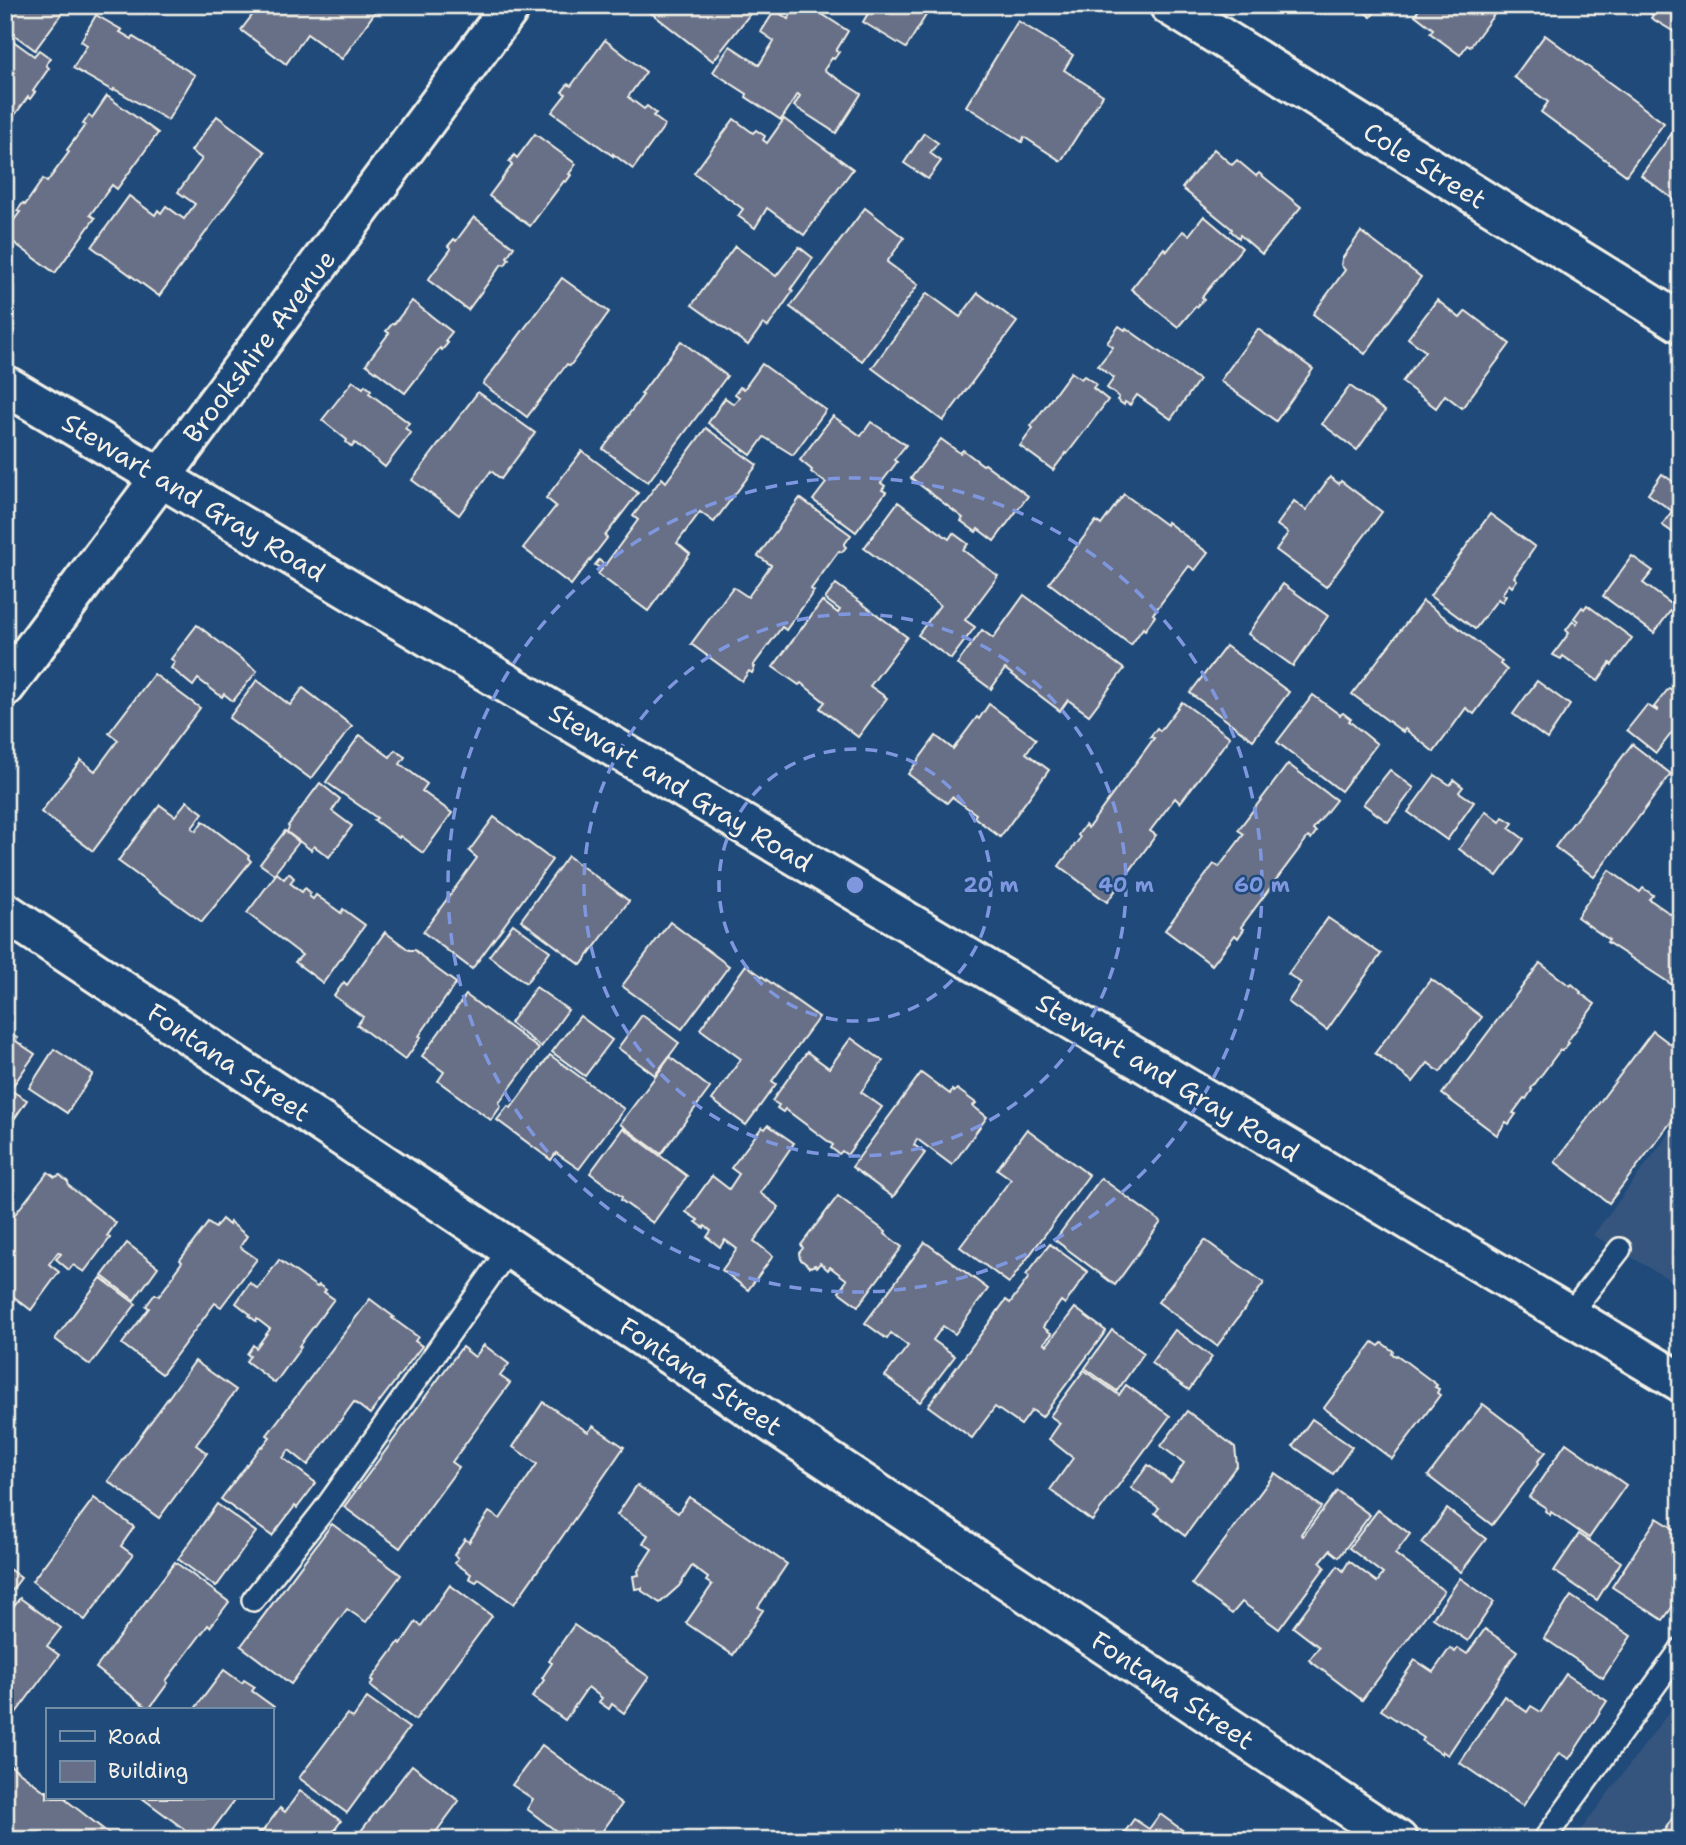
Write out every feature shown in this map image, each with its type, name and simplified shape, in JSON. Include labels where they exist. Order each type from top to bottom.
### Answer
[{"type":"street","name":"Brookshire Avenue","points":[[5,687],[512,5]]},
{"type":"street","name":"Cole Street","points":[[1169,5],[1681,323]]},
{"type":"street","name":"Stewart and Gray Road","points":[[5,385],[1681,1382]]},
{"type":"street","name":"Fontana Street","points":[[5,912],[1398,1840]]},
{"type":"lane","points":[[253,1600],[324,1510],[510,1248]]},
{"type":"lane","points":[[1569,1315],[1620,1249]]},
{"type":"lane","points":[[1544,1840],[1681,1649]]},
{"type":"shaded area","points":[[1681,1118],[1681,1286],[1593,1235]]},
{"type":"shaded area","points":[[1681,1696],[1681,1840],[1573,1840]]},
{"type":"building","points":[[10,5],[68,5],[35,50],[5,28],[5,12]]},
{"type":"building","points":[[260,5],[380,5],[342,59],[307,34],[286,64],[241,30]]},
{"type":"building","points":[[641,5],[757,5],[713,61]]},
{"type":"building","points":[[797,5],[808,5],[848,31],[836,51],[839,52],[824,70],[861,94],[836,133],[794,106],[800,96],[798,94],[781,120],[713,72],[730,46],[759,65],[774,41],[761,32],[775,10],[788,19]]},
{"type":"building","points":[[873,5],[931,7],[906,48],[863,22]]},
{"type":"building","points":[[1355,5],[1380,5],[1371,17]]},
{"type":"building","points":[[1422,5],[1501,5],[1470,47],[1467,45],[1460,55],[1430,33],[1433,29],[1415,15]]},
{"type":"building","points":[[1637,5],[1681,5],[1681,36],[1651,18],[1653,15]]},
{"type":"building","points":[[96,15],[195,75],[168,120],[73,68],[87,45],[81,41]]},
{"type":"building","points":[[1018,21],[1073,55],[1064,70],[1103,95],[1061,161],[1024,137],[1022,142],[966,106]]},
{"type":"building","points":[[5,35],[34,56],[39,50],[50,58],[46,65],[49,68],[33,91],[35,92],[30,99],[28,97],[9,123],[5,123]]},
{"type":"building","points":[[1545,35],[1664,123],[1626,175],[1541,112],[1548,102],[1514,77]]},
{"type":"building","points":[[605,40],[646,72],[628,97],[644,109],[647,106],[656,113],[653,116],[665,125],[633,169],[552,112],[566,94],[562,92],[568,84],[571,86]]},
{"type":"building","points":[[107,96],[158,133],[117,189],[112,185],[90,215],[95,218],[55,273],[5,236],[5,232],[20,212],[17,211],[23,203],[25,205],[43,179],[47,182],[69,152],[67,150],[89,115],[92,118]]},
{"type":"building","points":[[217,116],[265,152],[159,296],[92,247],[129,196],[155,215],[158,210],[161,213],[166,206],[184,219],[195,204],[178,192],[202,159],[191,151]]},
{"type":"building","points":[[734,119],[753,133],[756,130],[765,136],[763,140],[767,143],[784,119],[853,169],[804,235],[767,208],[755,228],[738,216],[743,209],[694,173]]},
{"type":"building","points":[[1681,121],[1681,205],[1641,175]]},
{"type":"building","points":[[924,133],[938,143],[930,153],[941,161],[928,179],[904,163]]},
{"type":"building","points":[[535,134],[576,164],[566,182],[564,181],[530,226],[489,196],[512,165],[509,162],[514,155],[517,158]]},
{"type":"building","points":[[1214,149],[1232,165],[1237,160],[1256,176],[1259,173],[1301,207],[1262,254],[1240,235],[1239,238],[1232,229],[1182,188]]},
{"type":"building","points":[[865,208],[904,238],[887,262],[918,285],[862,361],[790,307]]},
{"type":"building","points":[[1204,216],[1242,248],[1202,297],[1204,299],[1178,327],[1131,289],[1164,248],[1167,251],[1183,231],[1189,235]]},
{"type":"building","points":[[474,217],[514,247],[505,265],[502,264],[468,310],[428,280],[451,249],[448,246],[454,239],[456,241]]},
{"type":"building","points":[[1361,232],[1421,277],[1365,354],[1313,314],[1345,270],[1341,265],[1342,259]]},
{"type":"building","points":[[735,246],[776,276],[799,247],[813,258],[768,327],[763,324],[748,345],[692,305]]},
{"type":"building","points":[[562,278],[609,312],[570,366],[567,364],[527,417],[483,384]]},
{"type":"building","points":[[927,293],[960,317],[978,293],[1017,322],[943,421],[872,368]]},
{"type":"building","points":[[1437,300],[1460,318],[1466,311],[1510,344],[1462,408],[1445,395],[1436,408],[1402,382],[1425,351],[1408,338]]},
{"type":"building","points":[[412,301],[452,332],[445,341],[448,343],[442,350],[440,348],[405,393],[366,364],[389,333],[386,331]]},
{"type":"building","points":[[1119,326],[1125,330],[1126,328],[1199,380],[1171,419],[1137,395],[1130,405],[1125,402],[1124,405],[1117,400],[1119,397],[1107,388],[1114,378],[1098,366],[1113,347],[1107,343]]},
{"type":"building","points":[[1258,329],[1313,369],[1276,421],[1220,381]]},
{"type":"building","points":[[681,341],[727,376],[648,482],[603,449]]},
{"type":"building","points":[[762,364],[826,410],[793,455],[764,437],[751,455],[708,423],[725,398],[734,404],[739,397],[735,394],[740,387],[744,389]]},
{"type":"building","points":[[1071,372],[1096,384],[1093,388],[1108,400],[1053,470],[1020,446],[1033,428],[1031,426]]},
{"type":"building","points":[[353,381],[363,388],[365,385],[371,390],[369,393],[409,423],[405,428],[411,433],[385,467],[355,443],[352,447],[322,420]]},
{"type":"building","points":[[1350,386],[1385,411],[1357,450],[1322,424]]},
{"type":"building","points":[[478,392],[535,433],[501,479],[491,471],[459,515],[412,480]]},
{"type":"building","points":[[833,416],[861,436],[871,422],[906,445],[881,483],[885,486],[882,490],[886,492],[856,532],[813,500],[826,483],[800,460]]},
{"type":"building","points":[[706,428],[757,465],[714,522],[700,512],[677,543],[690,554],[648,611],[598,574],[602,569],[595,565],[599,560],[605,565],[638,520],[633,516],[662,478],[666,482]]},
{"type":"building","points":[[941,439],[960,453],[963,450],[985,464],[1028,496],[994,541],[961,521],[963,518],[911,478]]},
{"type":"building","points":[[582,451],[638,493],[571,585],[523,548],[556,506],[546,498]]},
{"type":"building","points":[[1662,474],[1681,487],[1681,538],[1662,525],[1672,511],[1648,494]]},
{"type":"building","points":[[1330,477],[1339,484],[1341,481],[1382,512],[1326,587],[1276,550],[1288,533],[1277,525],[1294,501],[1306,510]]},
{"type":"building","points":[[1124,494],[1208,553],[1195,570],[1189,566],[1153,614],[1155,616],[1145,630],[1143,628],[1131,645],[1049,583],[1096,521],[1101,525]]},
{"type":"building","points":[[800,498],[851,535],[844,545],[846,547],[842,552],[839,551],[811,589],[814,591],[786,630],[782,627],[753,666],[755,667],[752,673],[749,671],[742,681],[691,644],[733,587],[748,597],[771,565],[758,556]]},
{"type":"building","points":[[898,502],[949,539],[953,533],[968,544],[963,550],[998,576],[965,620],[975,627],[951,659],[918,635],[940,605],[864,548]]},
{"type":"building","points":[[1490,514],[1535,547],[1514,577],[1517,580],[1512,587],[1509,584],[1502,594],[1506,596],[1502,602],[1498,599],[1475,629],[1430,596]]},
{"type":"building","points":[[1632,556],[1653,571],[1643,583],[1674,606],[1654,633],[1603,596]]},
{"type":"building","points":[[836,584],[907,637],[870,686],[887,698],[858,737],[820,708],[825,702],[801,683],[799,685],[773,667],[822,601],[838,613],[840,610],[825,599]]},
{"type":"building","points":[[1283,584],[1328,616],[1293,666],[1248,634]]},
{"type":"building","points":[[1024,595],[1124,669],[1089,715],[1068,700],[1060,711],[1005,669],[991,689],[957,664],[982,630],[993,638]]},
{"type":"building","points":[[1423,601],[1502,661],[1500,664],[1507,670],[1474,714],[1466,708],[1434,752],[1352,694]]},
{"type":"building","points":[[1587,605],[1632,638],[1598,681],[1563,656],[1561,659],[1553,655],[1569,633],[1566,630],[1573,621],[1576,624],[1578,621],[1574,618],[1582,607],[1584,609]]},
{"type":"building","points":[[197,625],[257,671],[233,701],[224,694],[222,697],[198,679],[193,686],[171,668],[175,662],[171,659]]},
{"type":"building","points":[[1226,646],[1289,692],[1253,740],[1190,693]]},
{"type":"building","points":[[154,674],[200,708],[93,851],[41,812],[81,760],[95,771],[118,740],[109,733]]},
{"type":"building","points":[[257,680],[290,705],[303,688],[352,726],[311,779],[229,718]]},
{"type":"building","points":[[1537,681],[1570,705],[1547,739],[1513,714]]},
{"type":"building","points":[[1669,688],[1681,694],[1681,735],[1674,730],[1656,753],[1627,730],[1647,705],[1658,710],[1654,707]]},
{"type":"building","points":[[1313,695],[1340,715],[1343,713],[1351,719],[1349,721],[1377,744],[1341,791],[1277,742]]},
{"type":"building","points":[[1182,702],[1230,737],[1180,803],[1175,798],[1150,831],[1156,835],[1107,902],[1059,866],[1080,838],[1078,835],[1085,825],[1088,828],[1154,738],[1150,737],[1157,728],[1160,731]]},
{"type":"building","points":[[989,704],[1036,739],[1026,753],[1049,770],[1000,837],[974,817],[976,814],[952,797],[947,803],[908,774],[936,736],[953,749]]},
{"type":"building","points":[[360,735],[390,757],[395,750],[405,757],[400,764],[427,784],[422,791],[452,813],[423,853],[374,820],[377,818],[326,782]]},
{"type":"building","points":[[1632,744],[1671,774],[1594,877],[1555,847]]},
{"type":"building","points":[[1288,764],[1336,800],[1313,829],[1316,832],[1311,839],[1308,837],[1241,927],[1244,929],[1238,938],[1235,935],[1212,965],[1165,930],[1214,864],[1219,867],[1244,834],[1238,830]]},
{"type":"building","points":[[1390,770],[1414,788],[1388,822],[1363,804]]},
{"type":"building","points":[[1435,775],[1450,785],[1454,780],[1463,787],[1459,792],[1474,802],[1447,840],[1408,812]]},
{"type":"building","points":[[320,783],[340,799],[332,811],[352,826],[329,857],[314,846],[311,850],[287,832],[288,826]]},
{"type":"building","points":[[187,801],[203,813],[192,828],[196,831],[203,821],[249,856],[251,861],[202,922],[118,861],[160,805],[175,816]]},
{"type":"building","points":[[1486,811],[1500,822],[1503,817],[1513,823],[1509,828],[1524,839],[1497,876],[1459,849]]},
{"type":"building","points":[[494,817],[552,860],[472,969],[423,932],[477,858],[469,851]]},
{"type":"building","points":[[285,831],[299,842],[274,874],[260,864]]},
{"type":"building","points":[[568,856],[629,901],[581,965],[521,920]]},
{"type":"building","points":[[1609,870],[1640,892],[1643,888],[1653,895],[1649,899],[1672,915],[1681,903],[1681,995],[1672,989],[1674,986],[1607,942],[1609,940],[1577,917]]},
{"type":"building","points":[[277,873],[284,879],[289,873],[294,878],[290,883],[302,892],[305,888],[313,899],[316,895],[341,913],[343,909],[365,925],[323,983],[295,962],[302,955],[247,913]]},
{"type":"building","points":[[1328,918],[1381,954],[1327,1030],[1288,1002],[1301,983],[1288,974]]},
{"type":"building","points":[[670,922],[729,966],[682,1029],[622,986]]},
{"type":"building","points":[[513,924],[550,951],[526,983],[489,956]]},
{"type":"building","points":[[385,932],[409,950],[415,950],[456,983],[405,1060],[357,1025],[363,1017],[334,996],[344,982],[347,985]]},
{"type":"building","points":[[1540,963],[1570,986],[1572,984],[1595,1004],[1567,1042],[1569,1043],[1560,1050],[1513,1113],[1516,1114],[1509,1124],[1506,1122],[1497,1135],[1442,1094]]},
{"type":"building","points":[[746,965],[819,1017],[772,1081],[776,1084],[746,1125],[712,1100],[741,1059],[700,1029]]},
{"type":"building","points":[[1431,979],[1482,1017],[1440,1072],[1428,1063],[1413,1082],[1375,1053]]},
{"type":"building","points":[[536,987],[568,1010],[541,1047],[510,1023]]},
{"type":"building","points":[[466,995],[539,1049],[499,1103],[501,1106],[491,1120],[438,1081],[444,1072],[422,1056]]},
{"type":"building","points":[[642,1015],[679,1043],[655,1075],[618,1048]]},
{"type":"building","points":[[580,1016],[612,1040],[585,1076],[552,1052]]},
{"type":"building","points":[[5,1030],[35,1054],[10,1090],[27,1100],[15,1118],[5,1112]]},
{"type":"building","points":[[1653,1031],[1681,1052],[1681,1109],[1609,1203],[1555,1162]]},
{"type":"building","points":[[851,1038],[883,1061],[861,1092],[882,1107],[847,1155],[842,1151],[839,1154],[831,1148],[833,1145],[785,1109],[783,1112],[777,1108],[779,1105],[772,1101],[807,1052],[829,1068]]},
{"type":"building","points":[[54,1049],[93,1074],[67,1113],[29,1088]]},
{"type":"building","points":[[550,1055],[624,1109],[579,1169],[556,1153],[551,1160],[497,1120],[508,1106],[511,1108]]},
{"type":"building","points":[[670,1057],[710,1088],[661,1154],[620,1124]]},
{"type":"building","points":[[921,1073],[950,1094],[957,1089],[976,1103],[973,1106],[987,1117],[952,1165],[917,1139],[914,1145],[925,1153],[893,1197],[852,1167]]},
{"type":"building","points":[[768,1125],[794,1143],[760,1193],[779,1207],[754,1241],[773,1256],[748,1290],[722,1270],[737,1249],[725,1240],[720,1247],[707,1237],[711,1231],[686,1212],[712,1176],[729,1189],[739,1174],[731,1168],[762,1127],[765,1129]]},
{"type":"building","points":[[623,1128],[687,1176],[653,1223],[590,1173]]},
{"type":"building","points":[[1027,1129],[1089,1175],[1009,1283],[960,1247],[1011,1179],[997,1169]]},
{"type":"building","points":[[48,1172],[55,1177],[60,1175],[69,1186],[116,1223],[107,1236],[110,1238],[84,1272],[73,1265],[69,1270],[56,1259],[61,1254],[58,1252],[49,1264],[59,1272],[31,1310],[5,1290],[5,1227]]},
{"type":"building","points":[[1101,1178],[1161,1222],[1115,1285],[1055,1240]]},
{"type":"building","points":[[838,1196],[902,1247],[858,1306],[839,1292],[847,1280],[830,1267],[828,1270],[820,1263],[817,1267],[810,1267],[800,1259],[799,1253],[803,1248],[801,1245]]},
{"type":"building","points":[[222,1219],[247,1236],[240,1247],[257,1259],[221,1307],[215,1303],[162,1374],[122,1344],[149,1308],[146,1306],[155,1294],[159,1296],[175,1274],[182,1262],[180,1260],[208,1223],[215,1228]]},
{"type":"building","points":[[1205,1240],[1264,1283],[1217,1346],[1158,1302]]},
{"type":"building","points":[[925,1242],[988,1289],[955,1334],[943,1326],[933,1340],[955,1356],[920,1402],[885,1376],[908,1346],[891,1333],[887,1339],[865,1323]]},
{"type":"building","points":[[127,1243],[158,1267],[134,1300],[102,1276]]},
{"type":"building","points":[[1050,1244],[1088,1272],[1065,1304],[1061,1301],[1043,1327],[1052,1334],[1044,1343],[1047,1345],[1075,1308],[1106,1331],[1042,1417],[1032,1410],[1021,1425],[995,1407],[972,1438],[928,1406],[1006,1300],[1010,1303],[1029,1277],[1026,1275]]},
{"type":"building","points":[[279,1260],[317,1287],[319,1285],[334,1299],[275,1383],[246,1361],[253,1345],[256,1348],[270,1329],[249,1316],[250,1314],[236,1303],[250,1283],[258,1289]]},
{"type":"building","points":[[101,1278],[136,1304],[90,1365],[55,1339]]},
{"type":"building","points":[[370,1299],[418,1337],[415,1341],[422,1346],[370,1414],[354,1402],[308,1465],[289,1450],[283,1458],[316,1483],[272,1536],[221,1499],[270,1437],[267,1435]]},
{"type":"building","points":[[1112,1330],[1144,1353],[1117,1391],[1085,1368]]},
{"type":"building","points":[[1175,1330],[1212,1357],[1189,1390],[1151,1363]]},
{"type":"building","points":[[1373,1342],[1379,1346],[1382,1343],[1393,1351],[1392,1354],[1437,1385],[1435,1387],[1439,1389],[1437,1393],[1440,1395],[1392,1459],[1324,1408]]},
{"type":"building","points":[[484,1345],[509,1364],[500,1376],[510,1383],[452,1462],[459,1467],[400,1548],[344,1507],[462,1347],[475,1357]]},
{"type":"building","points":[[195,1361],[236,1390],[196,1445],[207,1453],[159,1518],[108,1481]]},
{"type":"building","points":[[1084,1370],[1119,1395],[1126,1385],[1170,1416],[1092,1521],[1050,1490],[1073,1458],[1049,1439],[1060,1423],[1050,1416]]},
{"type":"building","points":[[543,1402],[588,1432],[593,1426],[624,1447],[514,1604],[479,1579],[476,1582],[469,1578],[471,1574],[455,1563],[458,1558],[454,1555],[465,1539],[469,1542],[489,1512],[500,1519],[537,1464],[513,1447]]},
{"type":"building","points":[[1483,1404],[1546,1452],[1492,1525],[1428,1476]]},
{"type":"building","points":[[1187,1411],[1235,1447],[1237,1465],[1185,1536],[1155,1513],[1159,1508],[1131,1488],[1148,1465],[1171,1482],[1184,1463],[1161,1446]]},
{"type":"building","points":[[1312,1419],[1352,1447],[1333,1474],[1293,1446]]},
{"type":"building","points":[[1566,1443],[1626,1485],[1589,1538],[1551,1512],[1550,1515],[1545,1511],[1546,1508],[1529,1497]]},
{"type":"building","points":[[1275,1473],[1321,1507],[1301,1534],[1303,1536],[1337,1491],[1370,1515],[1339,1557],[1330,1550],[1320,1562],[1325,1567],[1279,1629],[1242,1602],[1232,1614],[1192,1584]]},
{"type":"building","points":[[637,1485],[678,1513],[689,1497],[787,1564],[758,1607],[763,1610],[733,1655],[686,1623],[712,1585],[706,1581],[708,1578],[692,1566],[679,1586],[660,1603],[642,1591],[642,1588],[635,1589],[633,1576],[639,1575],[638,1571],[652,1549],[643,1543],[648,1535],[617,1515]]},
{"type":"building","points":[[94,1498],[134,1527],[121,1546],[133,1555],[85,1620],[32,1581]]},
{"type":"building","points":[[217,1504],[256,1532],[216,1587],[178,1559]]},
{"type":"building","points":[[1447,1509],[1486,1539],[1461,1572],[1422,1543]]},
{"type":"building","points":[[1378,1510],[1410,1534],[1395,1554],[1444,1591],[1362,1700],[1309,1660],[1319,1647],[1293,1627],[1338,1566],[1343,1571],[1349,1561],[1377,1582],[1383,1574],[1349,1548]]},
{"type":"building","points":[[1657,1518],[1681,1533],[1681,1595],[1663,1620],[1612,1587]]},
{"type":"building","points":[[332,1524],[401,1575],[366,1622],[347,1609],[291,1684],[241,1646]]},
{"type":"building","points":[[1579,1534],[1621,1562],[1597,1600],[1554,1571]]},
{"type":"building","points":[[175,1562],[229,1602],[166,1681],[168,1683],[150,1708],[96,1668]]},
{"type":"building","points":[[5,1566],[21,1578],[5,1599]]},
{"type":"building","points":[[1460,1578],[1494,1602],[1468,1641],[1433,1618]]},
{"type":"building","points":[[450,1585],[492,1616],[415,1720],[370,1686],[373,1681],[371,1680],[416,1622],[421,1626]]},
{"type":"building","points":[[1571,1596],[1631,1636],[1603,1678],[1544,1638]]},
{"type":"building","points":[[20,1598],[61,1628],[47,1646],[59,1655],[10,1721],[5,1718],[5,1617]]},
{"type":"building","points":[[574,1625],[649,1677],[624,1713],[612,1704],[609,1709],[599,1702],[602,1698],[588,1687],[565,1720],[532,1697],[544,1680],[542,1678],[552,1663],[549,1661]]},
{"type":"building","points":[[1485,1629],[1517,1651],[1448,1755],[1442,1751],[1442,1754],[1422,1741],[1424,1738],[1381,1710],[1415,1660],[1433,1672],[1450,1648],[1455,1652],[1458,1648],[1467,1654]]},
{"type":"building","points":[[224,1670],[242,1683],[244,1680],[255,1687],[252,1691],[274,1707],[273,1708],[196,1708]]},
{"type":"building","points":[[1566,1674],[1607,1701],[1569,1759],[1559,1753],[1523,1806],[1460,1763],[1504,1696],[1527,1712],[1531,1706],[1541,1712]]},
{"type":"building","points":[[367,1698],[409,1728],[347,1813],[299,1778],[347,1714],[353,1718]]},
{"type":"building","points":[[542,1745],[622,1804],[596,1840],[568,1840],[527,1809],[533,1799],[512,1785]]},
{"type":"building","points":[[10,1765],[46,1792],[46,1800],[66,1800],[112,1836],[110,1840],[13,1840],[13,1836],[5,1830],[5,1772]]},
{"type":"building","points":[[412,1765],[459,1801],[430,1840],[354,1840]]},
{"type":"building","points":[[300,1791],[341,1821],[327,1840],[253,1840],[280,1808],[285,1812]]},
{"type":"building","points":[[145,1800],[235,1800],[205,1840],[199,1840]]},
{"type":"building","points":[[1681,1805],[1681,1840],[1658,1840]]},
{"type":"building","points":[[1160,1814],[1196,1840],[1119,1840],[1134,1819],[1149,1829]]}]
